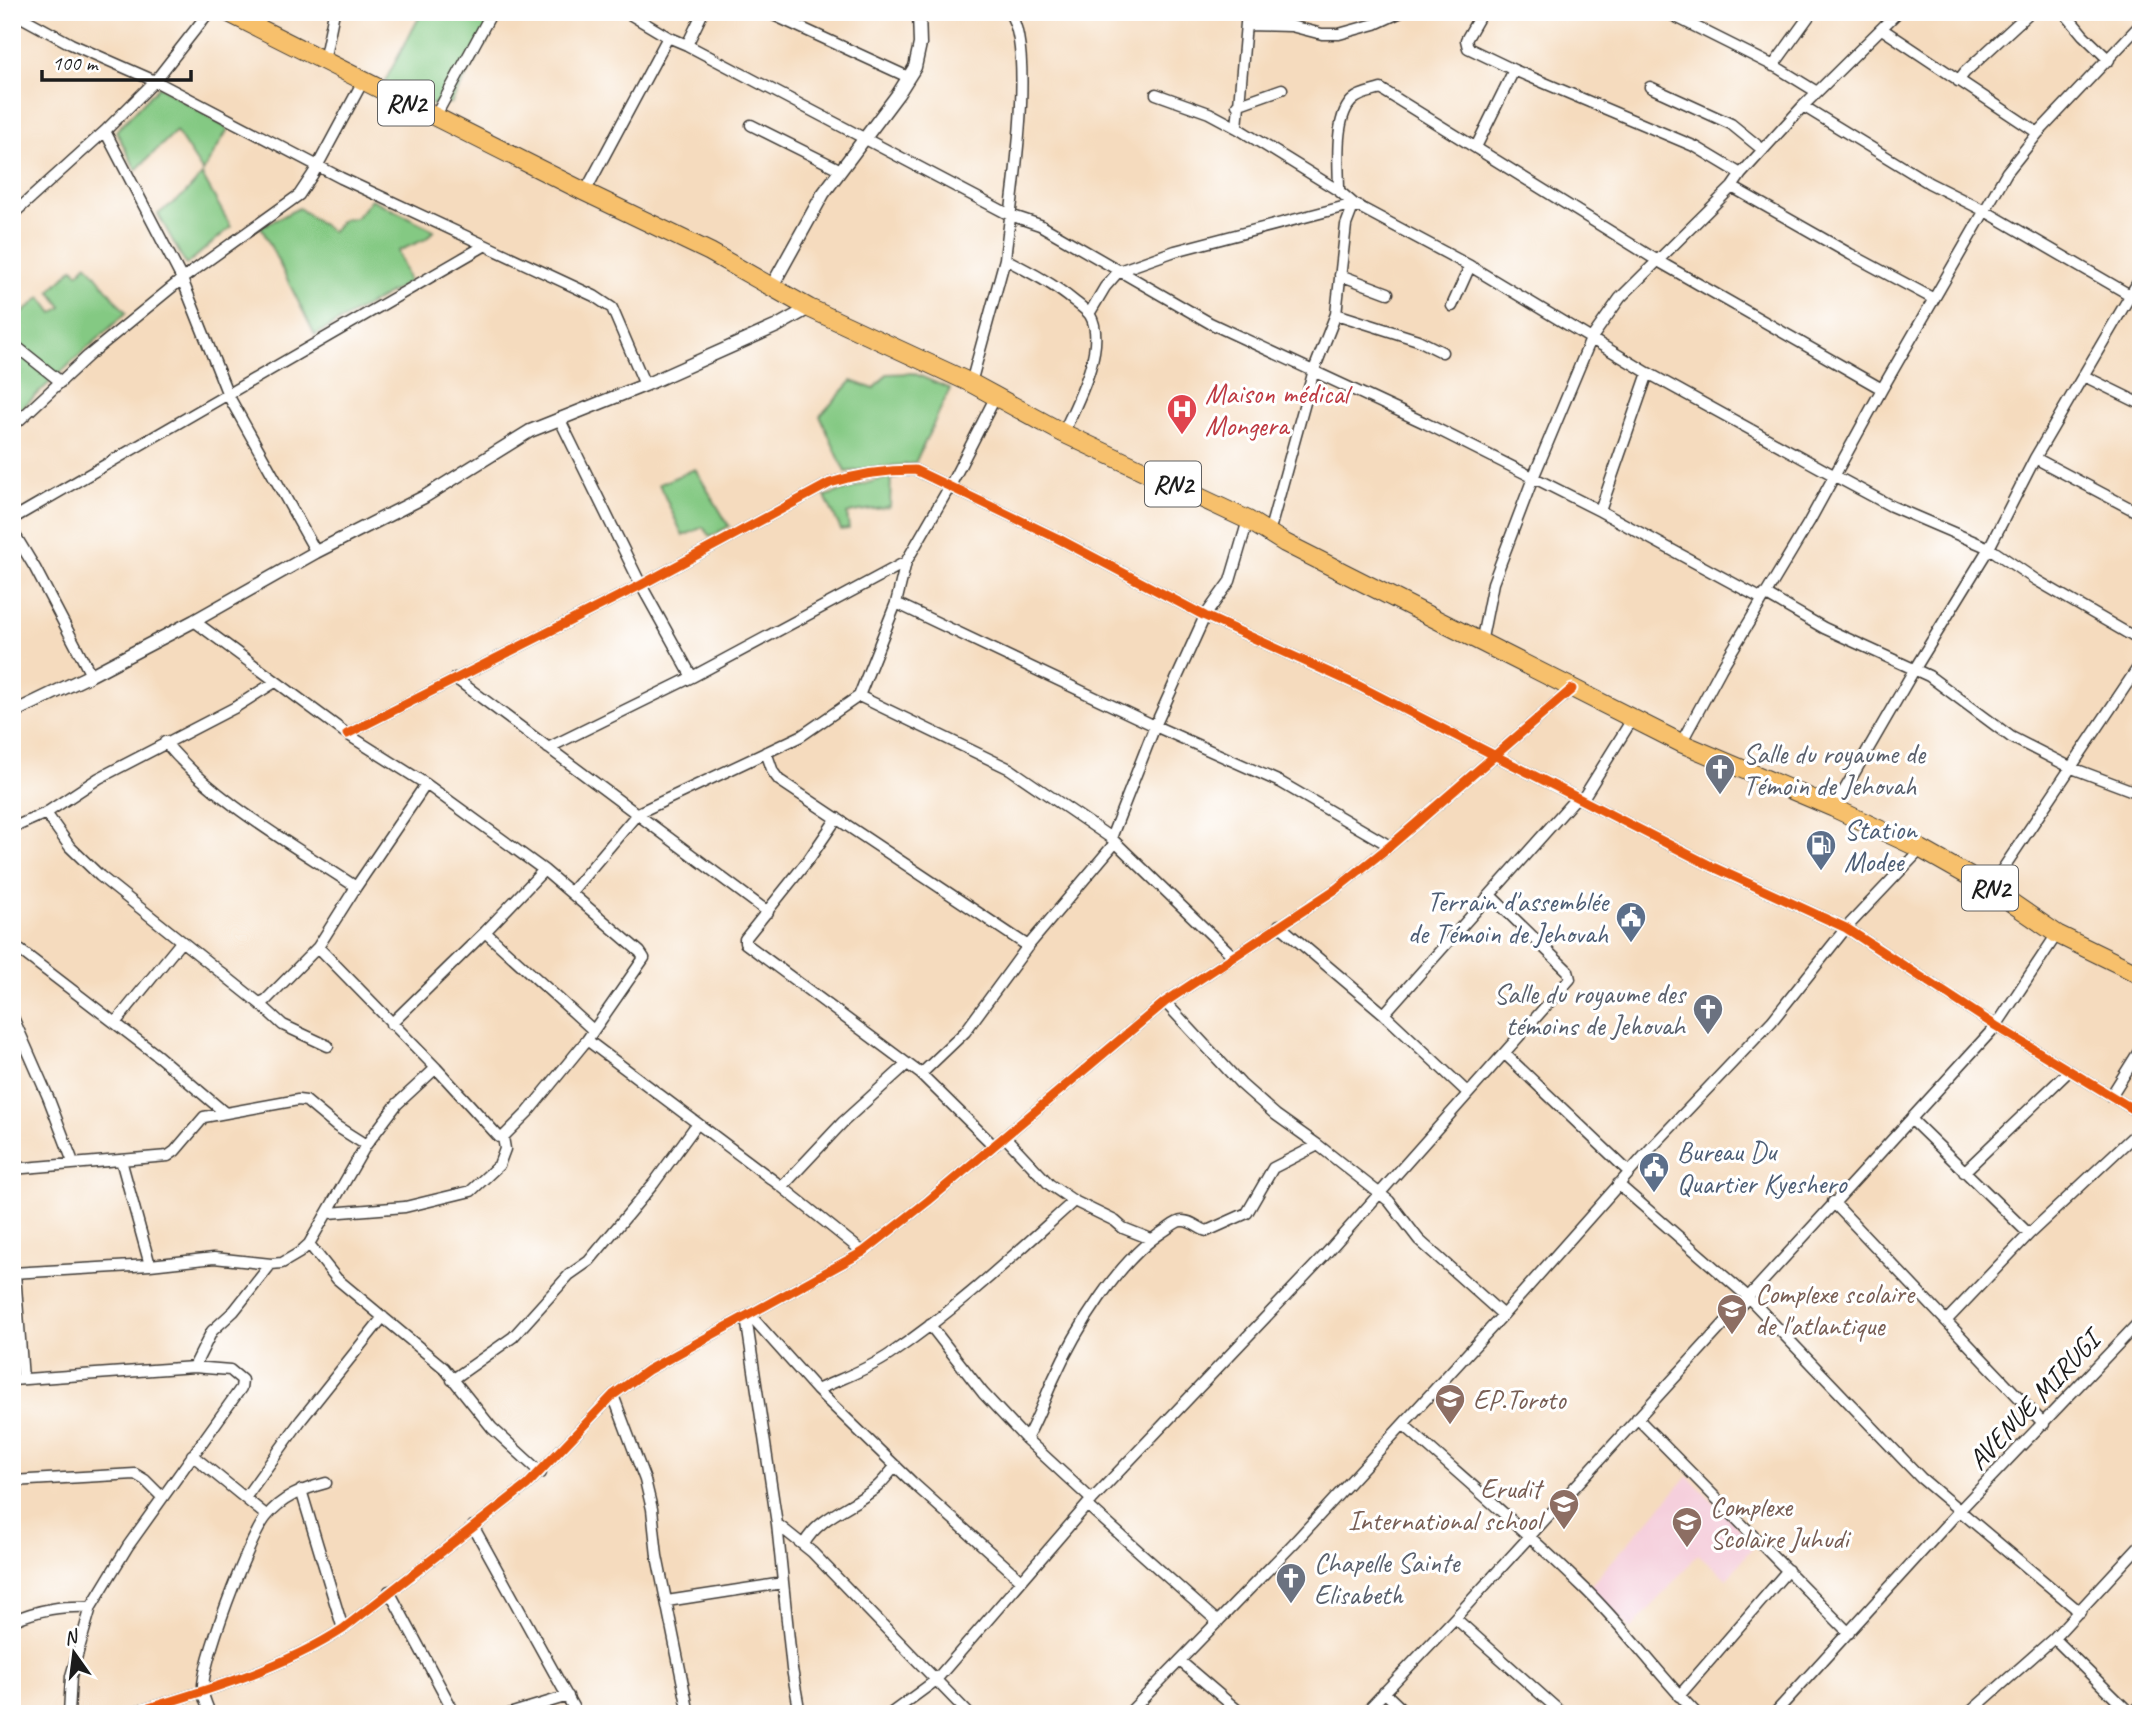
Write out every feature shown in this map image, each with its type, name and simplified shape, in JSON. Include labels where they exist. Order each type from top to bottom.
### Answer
[{"type":"highway","name":"RN2","points":[[227,12],[584,192],[710,252],[809,308],[971,383],[1063,433],[1248,520],[1481,643],[1681,743],[1834,808],[1921,849],[1990,888],[2057,934],[2141,975]]},
{"type":"street","points":[[12,12],[317,166],[594,296],[612,308],[645,385]]},
{"type":"street","points":[[12,215],[155,82],[209,12]]},
{"type":"street","points":[[324,61],[334,12]]},
{"type":"street","points":[[435,117],[492,12]]},
{"type":"street","points":[[626,12],[668,37],[687,44],[1010,215],[1040,225],[1210,323],[1425,422],[1824,628],[1932,678],[2011,737],[2072,768],[2141,794]]},
{"type":"street","points":[[687,44],[702,12]]},
{"type":"street","points":[[767,12],[908,77]]},
{"type":"street","points":[[772,286],[824,194],[915,67],[920,44],[919,12]]},
{"type":"street","points":[[971,383],[1005,260],[1018,152],[1020,53],[1016,22],[1009,12]]},
{"type":"street","points":[[1237,128],[1247,12]]},
{"type":"street","points":[[1246,25],[1291,26],[1322,34],[1339,34],[1375,24],[1401,12]]},
{"type":"street","points":[[1482,12],[1466,40],[1468,48],[1696,147],[1741,174]]},
{"type":"street","points":[[1666,12],[1773,66],[1817,92]]},
{"type":"street","points":[[1773,66],[1812,12]]},
{"type":"street","points":[[1481,643],[1493,583],[1591,338],[1616,303],[1732,187],[1803,106],[1898,12]]},
{"type":"street","points":[[2064,12],[2109,60]]},
{"type":"street","points":[[1958,80],[2028,14]]},
{"type":"street","points":[[1681,743],[2007,172],[2038,133],[2141,24]]},
{"type":"street","points":[[1882,29],[2038,133]]},
{"type":"street","points":[[584,192],[668,37]]},
{"type":"street","points":[[1476,147],[1514,70]]},
{"type":"street","points":[[12,427],[88,356],[182,279],[299,195],[363,81]]},
{"type":"street","points":[[1650,87],[1731,124],[1763,150]]},
{"type":"street","points":[[1237,105],[1282,89]]},
{"type":"street","points":[[1339,191],[1341,119],[1349,103],[1357,97],[1381,89],[1658,261],[1882,389]]},
{"type":"street","points":[[1156,94],[1209,113],[1237,128],[1339,191],[1354,204],[1470,266],[1648,373],[1891,506],[1989,548],[2036,580],[2141,641]]},
{"type":"street","points":[[1803,106],[1929,183],[1985,211],[2130,295]]},
{"type":"street","points":[[751,125],[841,170]]},
{"type":"street","points":[[105,131],[182,279],[228,395],[316,552]]},
{"type":"street","points":[[1732,187],[1934,299]]},
{"type":"street","points":[[1089,314],[1105,287],[1119,271],[1175,251],[1354,204]]},
{"type":"street","points":[[1269,533],[1314,370],[1336,314],[1346,225],[1354,204]]},
{"type":"street","points":[[12,519],[484,246]]},
{"type":"street","points":[[1005,260],[1051,282],[1089,314],[1094,333],[1091,370],[1063,433]]},
{"type":"street","points":[[1452,306],[1470,266]]},
{"type":"street","points":[[1340,275],[1388,293]]},
{"type":"street","points":[[1834,808],[1913,670],[1989,548],[2035,458],[2141,277]]},
{"type":"street","points":[[12,713],[194,621],[316,552],[424,497],[511,442],[559,418],[645,385],[777,326],[809,308]]},
{"type":"street","points":[[1336,314],[1418,340],[1442,352]]},
{"type":"street","points":[[12,343],[61,382]]},
{"type":"street","points":[[1600,511],[1648,373]]},
{"type":"street","points":[[2084,376],[2141,404]]},
{"type":"street","points":[[571,892],[638,813],[817,726],[859,696],[896,603],[906,562],[996,398]]},
{"type":"street","points":[[559,418],[641,585],[692,677]]},
{"type":"street","points":[[2035,458],[2141,514]]},
{"type":"street","points":[[347,734],[641,585],[830,483],[851,476],[915,470],[1057,538],[1205,616],[1357,685],[1713,867],[1846,928],[1996,1026],[2141,1114]]},
{"type":"street","points":[[921,1074],[965,1032],[1028,946],[1113,840],[1155,726],[1205,616],[1230,581],[1248,520]]},
{"type":"street","points":[[12,530],[91,675]]},
{"type":"street","points":[[548,748],[692,677],[906,562]]},
{"type":"street","points":[[896,603],[1280,782],[1390,846]]},
{"type":"street","points":[[194,621],[347,734],[426,784],[544,870],[644,958],[587,1041],[528,1112],[503,1137],[496,1137],[436,1068],[318,947]]},
{"type":"street","points":[[1990,888],[2141,663]]},
{"type":"street","points":[[456,678],[768,912]]},
{"type":"street","points":[[12,828],[46,813],[99,778],[234,708],[275,682]]},
{"type":"street","points":[[129,1714],[203,1692],[310,1649],[342,1629],[541,1473],[613,1395],[648,1370],[863,1252],[1005,1138],[1165,1002],[1336,889],[1390,846],[1572,689]]},
{"type":"street","points":[[859,696],[1010,769],[1113,840],[1233,957]]},
{"type":"street","points":[[1384,1014],[1579,799],[1633,718]]},
{"type":"street","points":[[165,742],[216,791],[356,887]]},
{"type":"street","points":[[766,752],[779,780],[1028,946]]},
{"type":"street","points":[[259,1003],[266,1000],[318,947],[426,784]]},
{"type":"street","points":[[46,813],[84,862],[283,1025],[328,1046]]},
{"type":"street","points":[[837,818],[809,859],[745,939],[745,943],[921,1074],[994,1146]]},
{"type":"street","points":[[1128,1714],[1294,1544],[1503,1315],[1618,1184],[1772,1021],[1846,928],[1921,849]]},
{"type":"street","points":[[391,1024],[544,870]]},
{"type":"street","points":[[890,1714],[935,1681],[1089,1503],[1324,1256],[1570,979],[1570,975],[1490,895]]},
{"type":"street","points":[[1279,925],[1384,1014],[1468,1093]]},
{"type":"street","points":[[485,932],[593,1030]]},
{"type":"street","points":[[1364,1714],[1996,1026],[2057,934]]},
{"type":"street","points":[[115,1023],[181,942]]},
{"type":"street","points":[[12,944],[158,1056],[224,1112]]},
{"type":"street","points":[[1165,1002],[1241,1084],[1276,1115],[1389,1201],[1419,1240],[1503,1315]]},
{"type":"street","points":[[12,1014],[73,1162]]},
{"type":"street","points":[[587,1041],[782,1187],[863,1252]]},
{"type":"street","points":[[2111,1096],[2141,1048]]},
{"type":"street","points":[[1505,1054],[1629,1172]]},
{"type":"street","points":[[782,1187],[843,1122],[907,1064]]},
{"type":"street","points":[[69,1714],[71,1676],[91,1607],[128,1546],[243,1384],[241,1376],[230,1370],[194,1367],[18,1379],[13,1273],[150,1265],[214,1258],[271,1264],[290,1260],[309,1244],[366,1145],[397,1104],[436,1068]]},
{"type":"street","points":[[1964,1171],[2069,1071]]},
{"type":"street","points":[[12,1169],[172,1154],[201,1118],[298,1100],[306,1101],[336,1126],[366,1145]]},
{"type":"street","points":[[1911,1119],[2029,1234]]},
{"type":"street","points":[[452,1380],[513,1337],[569,1275],[589,1261],[654,1183],[697,1124]]},
{"type":"street","points":[[1946,1321],[2029,1234],[2141,1129]]},
{"type":"street","points":[[329,1213],[405,1207],[471,1191],[499,1165],[505,1149],[503,1137]]},
{"type":"street","points":[[1005,1138],[1042,1179],[1123,1228],[1151,1239]]},
{"type":"street","points":[[1026,1439],[1054,1378],[1117,1272],[1151,1239],[1181,1221],[1207,1231],[1247,1213],[1273,1168],[1318,1145]]},
{"type":"street","points":[[121,1160],[150,1265]]},
{"type":"street","points":[[1618,1184],[1748,1297],[1921,1478],[1958,1512],[2009,1551],[2080,1612]]},
{"type":"street","points":[[817,1390],[884,1358],[930,1325],[1011,1258],[1074,1200]]},
{"type":"street","points":[[1833,1202],[2044,1424]]},
{"type":"street","points":[[309,1244],[337,1279],[444,1368],[492,1428],[541,1473]]},
{"type":"street","points":[[194,1367],[212,1331],[234,1311],[271,1264]]},
{"type":"street","points":[[748,1316],[817,1390],[895,1466],[1021,1580]]},
{"type":"street","points":[[748,1316],[777,1524],[794,1687],[800,1714]]},
{"type":"street","points":[[245,1498],[300,1420],[383,1317]]},
{"type":"street","name":"AVENUE MIRUGI","points":[[1774,1714],[1958,1512],[2141,1320]]},
{"type":"street","points":[[930,1325],[983,1393],[1026,1439],[1089,1503],[1218,1622]]},
{"type":"street","points":[[613,1395],[645,1480],[652,1508],[657,1556],[689,1714]]},
{"type":"street","points":[[1637,1418],[1849,1633]]},
{"type":"street","points":[[1403,1424],[1583,1586],[1632,1637],[1679,1696],[1697,1714]]},
{"type":"street","points":[[192,1455],[267,1516]]},
{"type":"street","points":[[804,1544],[809,1535],[834,1514],[876,1488],[895,1466]]},
{"type":"street","points":[[12,1481],[135,1474],[162,1497]]},
{"type":"street","points":[[210,1714],[203,1692],[211,1653],[248,1551],[267,1516],[301,1490],[326,1483]]},
{"type":"street","points":[[301,1490],[342,1629]]},
{"type":"street","points":[[777,1524],[804,1544],[969,1714]]},
{"type":"street","points":[[473,1526],[577,1714]]},
{"type":"street","points":[[1968,1714],[2054,1638],[2141,1544]]},
{"type":"street","points":[[1679,1696],[1788,1570]]},
{"type":"street","points":[[667,1601],[783,1583]]},
{"type":"street","points":[[389,1591],[455,1714]]},
{"type":"street","points":[[12,1621],[42,1609],[60,1606],[91,1607]]},
{"type":"street","points":[[1455,1618],[1563,1714]]},
{"type":"street","points":[[2054,1638],[2132,1714],[2141,1705]]},
{"type":"street","points":[[1180,1661],[1242,1714]]},
{"type":"street","points":[[1384,1692],[1407,1714]]},
{"type":"street","points":[[509,1714],[568,1696]]},
{"type":"shaded area","name":"Complexe Scolaire Juhudi","points":[[1688,1476],[1755,1544],[1727,1579],[1698,1554],[1631,1630],[1587,1589]]},
{"type":"green space","points":[[422,12],[504,12],[451,103],[432,105],[384,83]]},
{"type":"green space","points":[[159,86],[228,129],[203,172],[176,131],[136,170],[116,131]]},
{"type":"green space","points":[[202,175],[231,227],[186,265],[158,214],[185,194]]},
{"type":"green space","points":[[371,199],[434,230],[426,239],[398,251],[409,282],[315,335],[261,227],[299,208],[332,232],[343,219],[356,218]]},
{"type":"green space","points":[[87,264],[126,313],[12,417],[12,322],[41,297],[53,313],[62,307],[50,291],[73,268],[78,273]]},
{"type":"green space","points":[[913,373],[950,389],[915,463],[845,472],[820,416],[852,381],[874,389],[887,374]]},
{"type":"green space","points":[[695,469],[729,526],[710,537],[703,527],[683,536],[659,484]]},
{"type":"green space","points":[[891,476],[890,507],[847,514],[849,529],[841,530],[825,496]]},
{"type":"cycle path","points":[[347,734],[641,585],[830,483],[872,473],[915,470],[1057,538],[1205,616],[1357,685],[1713,867],[1846,928],[1996,1026],[2141,1114]]},
{"type":"cycle path","points":[[129,1714],[267,1668],[343,1629],[527,1485],[613,1395],[648,1370],[863,1252],[928,1201],[1165,1002],[1336,889],[1390,846],[1572,689]]},
{"type":"place","name":"Maison médical Mongera","points":[[1182,436]]},
{"type":"place","name":"Salle du royaume de Témoin de Jehovah","points":[[1720,796]]},
{"type":"place","name":"Station Modee","points":[[1821,872]]},
{"type":"place","name":"Terrain d'assemblée de Témoin de Jehovah","points":[[1631,944]]},
{"type":"place","name":"Salle du royaume des témoins de Jehovah","points":[[1708,1036]]},
{"type":"place","name":"Bureau Du Quartier Kyeshero","points":[[1654,1194]]},
{"type":"place","name":"Complexe scolaire de l'atlantique","points":[[1732,1336]]},
{"type":"place","name":"EP.Toroto","points":[[1450,1426]]},
{"type":"place","name":"Erudit International school","points":[[1564,1531]]},
{"type":"place","name":"Complexe Scolaire Juhudi","points":[[1687,1549]]},
{"type":"place","name":"Chapelle Sainte Elisabeth","points":[[1291,1605]]}]
